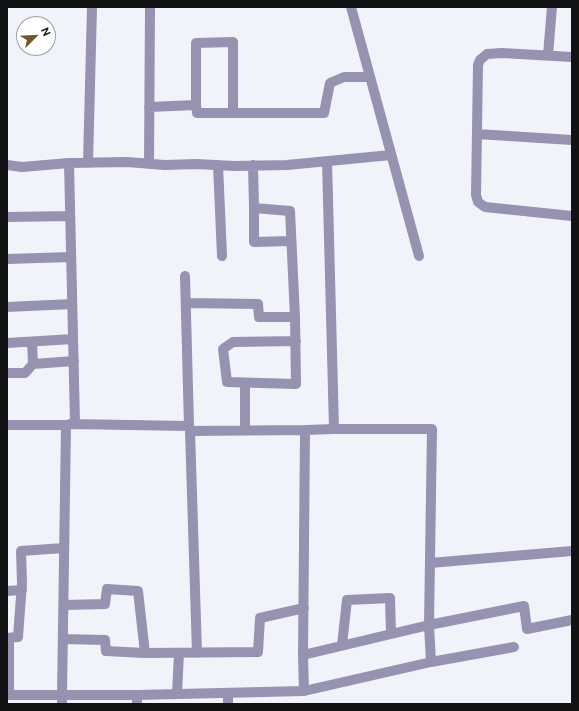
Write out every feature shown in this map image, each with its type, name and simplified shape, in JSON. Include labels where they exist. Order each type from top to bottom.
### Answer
[{"type":"street","points":[[88,163],[92,7]]},
{"type":"street","points":[[149,164],[150,7]]},
{"type":"street","points":[[351,7],[418,256]]},
{"type":"street","points":[[548,55],[552,7]]},
{"type":"street","points":[[233,113],[233,42],[196,43],[197,113],[233,113],[324,113],[330,83],[344,77],[370,77]]},
{"type":"street","points":[[572,57],[502,53],[487,54],[480,60],[478,65],[476,195],[478,202],[485,207],[572,216]]},
{"type":"street","points":[[149,107],[196,105]]},
{"type":"street","points":[[477,134],[572,140]]},
{"type":"street","points":[[7,165],[22,167],[69,163],[127,162],[165,165],[253,165],[287,164],[391,155]]},
{"type":"street","points":[[327,161],[334,430]]},
{"type":"street","points":[[62,700],[64,548],[74,361],[69,163]]},
{"type":"street","points":[[218,165],[222,256]]},
{"type":"street","points":[[253,165],[254,242],[291,241]]},
{"type":"street","points":[[254,208],[290,211],[296,340],[296,384],[227,382],[223,349],[234,342],[296,340]]},
{"type":"street","points":[[7,217],[70,216]]},
{"type":"street","points":[[7,259],[71,257]]},
{"type":"street","points":[[185,276],[196,653]]},
{"type":"street","points":[[186,303],[258,304],[259,318],[295,317]]},
{"type":"street","points":[[7,307],[72,304]]},
{"type":"street","points":[[7,343],[73,339]]},
{"type":"street","points":[[32,342],[33,364]]},
{"type":"street","points":[[7,373],[25,373],[33,364],[74,361]]},
{"type":"street","points":[[245,383],[245,430]]},
{"type":"street","points":[[7,425],[71,424],[245,430],[432,429],[429,625],[431,662]]},
{"type":"street","points":[[304,691],[305,430]]},
{"type":"street","points":[[64,548],[22,551],[22,590],[18,637],[8,638],[8,695],[62,700],[137,700],[177,694],[304,691],[431,662],[514,647]]},
{"type":"street","points":[[430,563],[572,551]]},
{"type":"street","points":[[64,605],[105,604],[107,589],[138,591],[145,653]]},
{"type":"street","points":[[7,590],[22,590]]},
{"type":"street","points":[[342,646],[347,600],[390,598],[391,634]]},
{"type":"street","points":[[303,655],[429,625],[524,606],[528,629],[572,620]]},
{"type":"street","points":[[63,639],[105,640],[106,651],[145,653],[258,652],[260,618],[304,608]]},
{"type":"street","points":[[177,694],[179,653]]},
{"type":"street","points":[[228,693],[228,704]]}]
